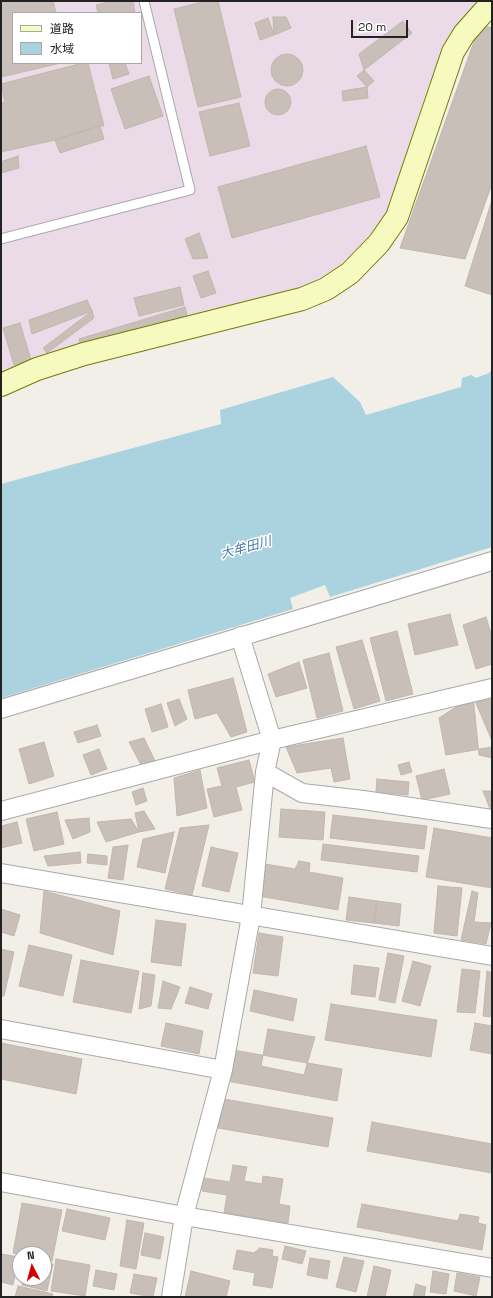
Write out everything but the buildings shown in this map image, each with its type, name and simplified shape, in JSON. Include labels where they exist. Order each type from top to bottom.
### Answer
[{"type":"street","points":[[1,384],[37,369],[84,354],[302,299],[326,289],[350,273],[379,243],[396,217],[453,52],[464,34],[492,4]]},
{"type":"street","points":[[1,709],[492,561]]},
{"type":"street","points":[[171,1297],[184,1216],[223,1070],[252,916],[265,772],[272,740],[240,636]]},
{"type":"street","points":[[1,811],[272,740],[492,688]]},
{"type":"street","points":[[265,772],[302,793],[363,800],[492,819]]},
{"type":"street","points":[[1,873],[492,956]]},
{"type":"street","points":[[1,1029],[223,1070]]},
{"type":"street","points":[[1,1182],[184,1216],[492,1268]]},
{"type":"lane","points":[[1,239],[190,190],[144,1]]},
{"type":"shaded area","points":[[1,1],[480,1],[456,25],[427,89],[385,219],[343,263],[309,285],[1,374]]},
{"type":"water","name":"大牟田川","points":[[492,369],[492,547],[330,597],[325,585],[290,598],[293,609],[1,698],[1,484],[221,424],[220,410],[333,377],[360,402],[366,415],[461,387],[462,378],[471,375],[476,378],[489,373]]}]
